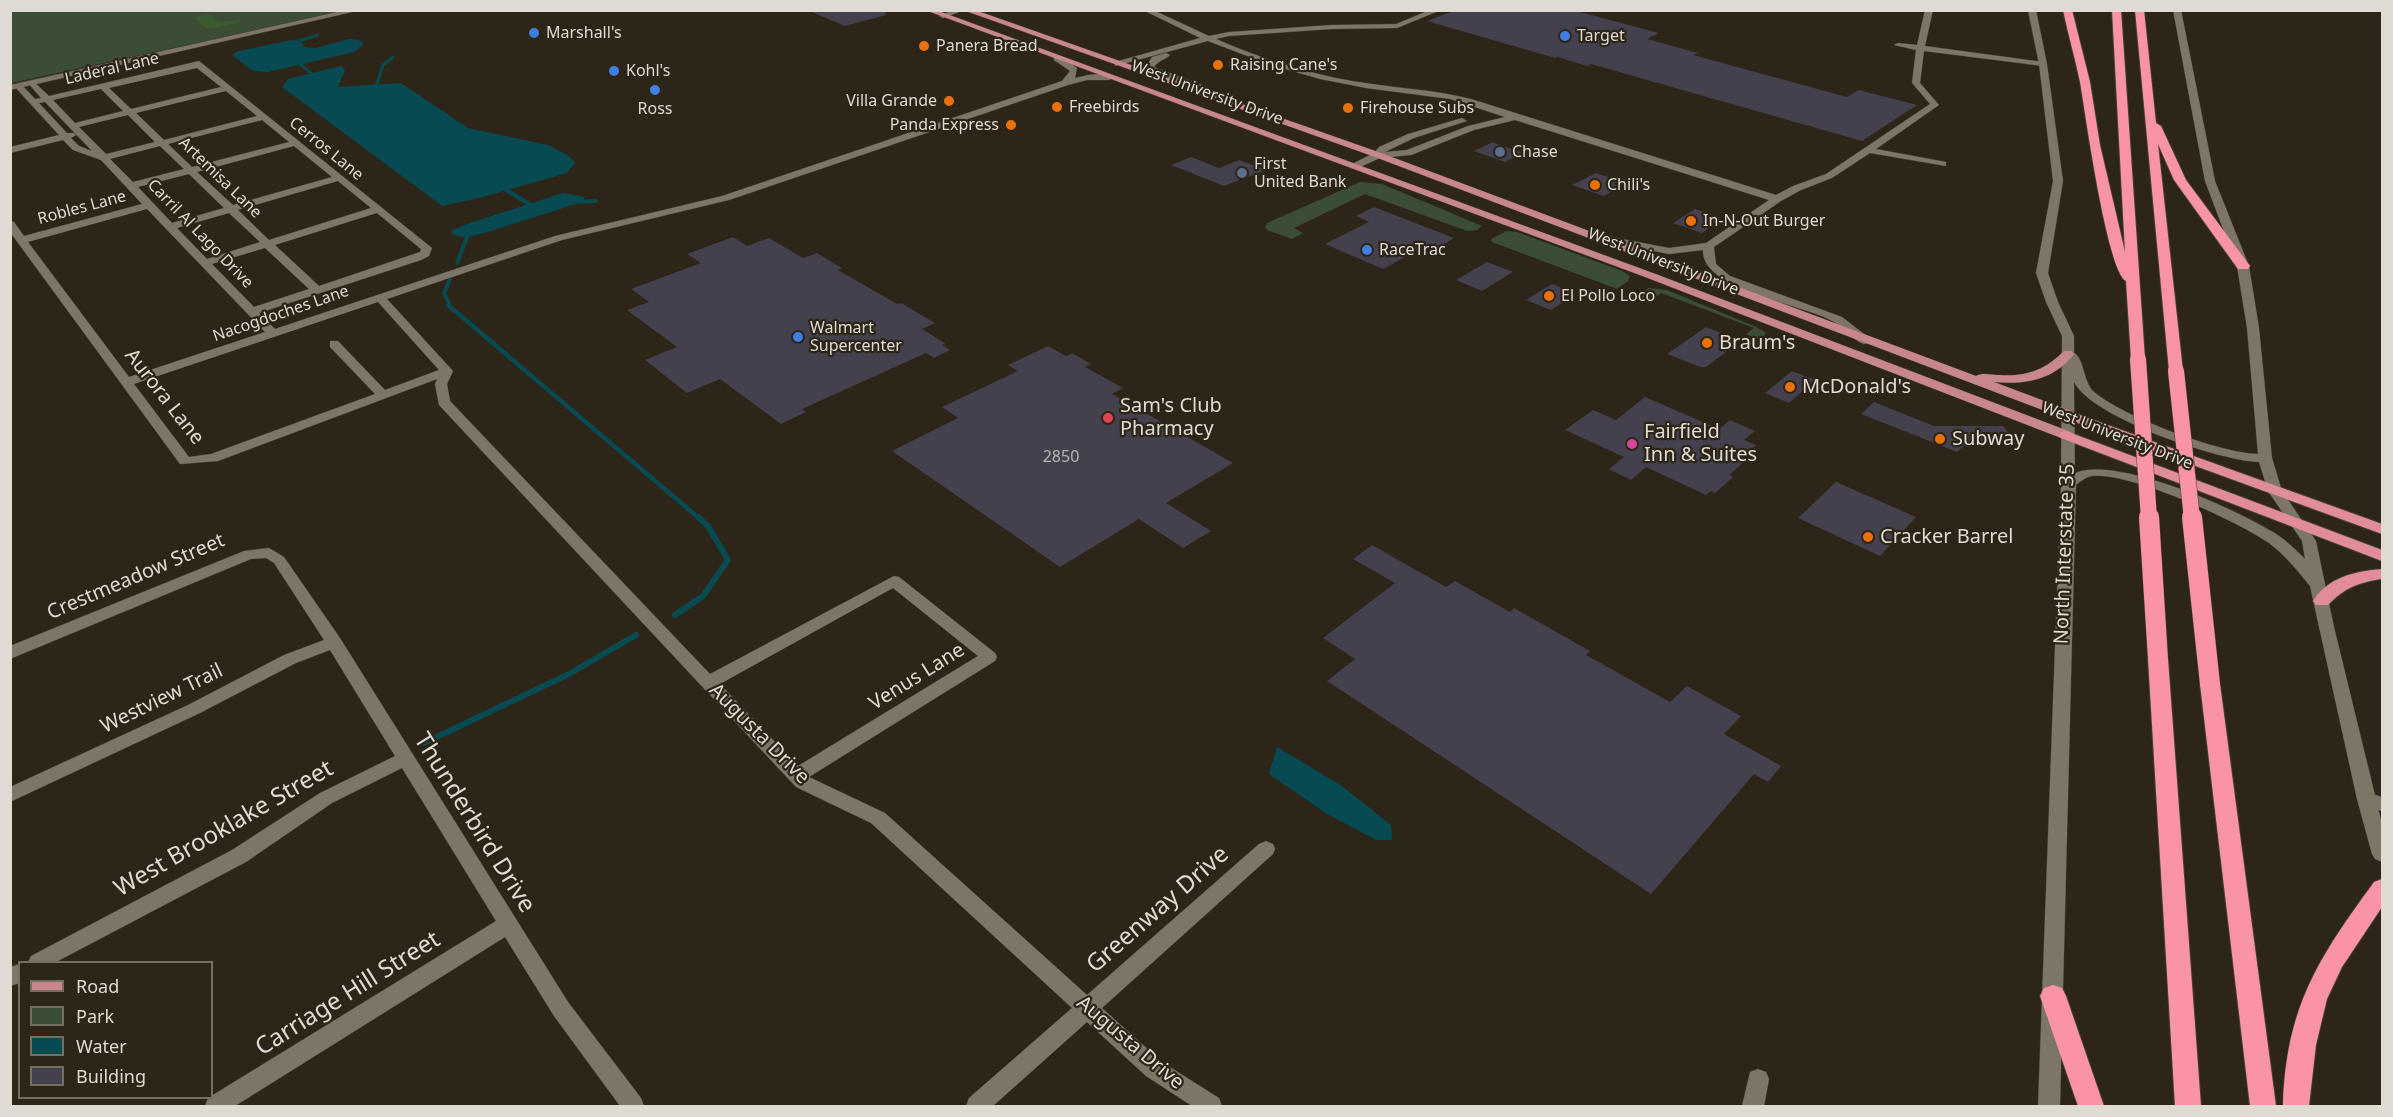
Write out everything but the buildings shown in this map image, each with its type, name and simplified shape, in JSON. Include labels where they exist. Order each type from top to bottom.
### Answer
[{"type":"highway","points":[[2116,10],[2188,1107]]},
{"type":"highway","points":[[2139,10],[2210,684],[2263,1107]]},
{"type":"highway","points":[[2067,12],[2085,82],[2094,145],[2110,211],[2115,243],[2135,292]]},
{"type":"highway","points":[[2150,113],[2180,180],[2243,266]]},
{"type":"highway","name":"West University Drive","points":[[2066,414],[2382,529]]},
{"type":"highway","name":"West University Drive","points":[[2066,435],[2382,556]]},
{"type":"highway","points":[[2321,597],[2345,581],[2382,574]]},
{"type":"highway","points":[[2296,1107],[2307,1024],[2320,985],[2346,940],[2382,889]]},
{"type":"highway","points":[[2053,996],[2091,1107]]},
{"type":"main road","name":"West University Drive","points":[[928,10],[1649,275],[2066,435]]},
{"type":"main road","name":"West University Drive","points":[[966,10],[1377,155],[1941,369],[2066,414]]},
{"type":"main road","points":[[979,11],[1066,41],[1069,47]]},
{"type":"main road","points":[[943,16],[962,19],[1048,49],[1133,69]]},
{"type":"main road","points":[[1649,275],[1666,264]]},
{"type":"main road","points":[[1941,369],[1983,378],[2019,379],[2049,372],[2068,354]]},
{"type":"street","points":[[14,87],[358,10]]},
{"type":"street","points":[[943,16],[962,10]]},
{"type":"street","points":[[1146,10],[1208,39],[1310,74],[1351,84],[1436,92],[1778,199]]},
{"type":"street","points":[[1118,64],[1208,39],[1248,32],[1397,26],[1438,10]]},
{"type":"street","points":[[1570,228],[1622,244],[1669,251],[1709,246],[1778,199],[1797,188],[1829,176],[1935,105],[1916,83],[1929,10]]},
{"type":"street","name":"North Interstate 35","points":[[2032,10],[2043,62],[2058,181],[2042,273],[2052,302],[2068,336],[2066,414],[2068,485],[2049,1107]]},
{"type":"street","points":[[2177,10],[2212,190],[2243,266],[2253,328],[2265,458],[2275,490],[2309,541],[2321,597],[2374,802],[2382,854]]},
{"type":"street","points":[[1189,45],[1189,47],[1155,59],[1149,69],[1203,88],[1232,104]]},
{"type":"street","points":[[1898,45],[2043,62]]},
{"type":"street","points":[[1057,58],[1074,70],[1065,83]]},
{"type":"street","name":"Laderal Lane","points":[[33,102],[197,64]]},
{"type":"street","name":"Cerros Lane","points":[[197,64],[427,248],[425,254],[417,258],[317,291]]},
{"type":"street","name":"Nacogdoches Lane","points":[[127,382],[559,238],[725,198],[1065,83],[1088,77],[1109,77]]},
{"type":"street","name":"Carril Al Lago Drive","points":[[32,83],[273,334]]},
{"type":"street","name":"Carril Al Lago Drive","points":[[14,87],[33,102],[75,148],[103,158]]},
{"type":"street","name":"Artemisa Lane","points":[[103,87],[317,291]]},
{"type":"street","points":[[10,150],[65,137],[76,130],[129,112],[228,88]]},
{"type":"street","points":[[1377,155],[1382,149],[1411,136],[1497,111]]},
{"type":"street","points":[[103,158],[263,117]]},
{"type":"street","points":[[1355,166],[1377,155],[1408,153],[1471,128],[1516,117]]},
{"type":"street","points":[[131,186],[295,143]]},
{"type":"street","points":[[1869,150],[1943,164]]},
{"type":"street","points":[[170,227],[338,178]]},
{"type":"street","name":"Robles Lane","points":[[22,240],[149,205]]},
{"type":"street","points":[[204,262],[377,210]]},
{"type":"street","name":"Aurora Lane","points":[[10,224],[185,461],[213,458],[447,371]]},
{"type":"street","points":[[1709,246],[1707,255],[1712,267],[1726,278],[1838,319],[1864,340]]},
{"type":"street","points":[[251,312],[317,291]]},
{"type":"street","points":[[380,298],[447,371]]},
{"type":"street","points":[[2068,336],[2083,386],[2101,403],[2153,426],[2223,452],[2242,457],[2265,458]]},
{"type":"street","points":[[334,344],[383,395]]},
{"type":"street","name":"Augusta Drive","points":[[447,371],[441,384],[444,402],[797,776],[818,790],[878,818],[1154,1069],[1211,1107]]},
{"type":"street","points":[[2068,485],[2085,473],[2110,473],[2226,514],[2269,537],[2289,552],[2302,564],[2321,597]]},
{"type":"street","name":"Crestmeadow Street","points":[[10,652],[249,554],[269,553],[279,560]]},
{"type":"street","name":"Thunderbird Drive","points":[[279,560],[333,642],[561,1010],[633,1107]]},
{"type":"street","name":"Venus Lane","points":[[708,683],[894,581],[989,657],[797,776]]},
{"type":"street","name":"Westview Trail","points":[[10,795],[194,709],[290,659],[333,642]]},
{"type":"street","name":"West Brooklake Street","points":[[42,961],[239,856],[326,798],[404,759]]},
{"type":"street","name":"Greenway Drive","points":[[977,1107],[1086,1007],[1266,849]]},
{"type":"street","name":"Carriage Hill Street","points":[[216,1107],[507,926]]},
{"type":"street","points":[[1753,1107],[1758,1079]]},
{"type":"green space","points":[[11,11],[344,11],[11,83]]},
{"type":"green space","points":[[206,14],[212,15],[213,19],[220,22],[246,20],[211,29],[206,28],[195,18]]},
{"type":"green space","points":[[1360,182],[1382,184],[1482,226],[1477,230],[1467,231],[1365,194],[1294,228],[1303,233],[1292,239],[1267,230],[1265,227],[1267,223]]},
{"type":"green space","points":[[1507,231],[1517,232],[1630,276],[1628,281],[1617,289],[1492,242],[1491,239]]},
{"type":"green space","points":[[1648,288],[1667,290],[1754,326],[1765,332],[1765,335],[1756,339],[1746,334],[1754,328],[1661,293],[1648,303],[1634,298]]},
{"type":"water","points":[[349,39],[359,40],[364,44],[354,52],[268,72],[253,71],[232,55],[238,51],[292,40],[303,43],[303,47],[316,48]]},
{"type":"water","points":[[341,66],[345,70],[338,87],[401,83],[468,128],[548,145],[569,156],[575,163],[567,173],[442,206],[282,87],[288,79]]},
{"type":"water","points":[[563,193],[585,197],[582,202],[478,235],[462,237],[452,234],[451,231],[467,224]]},
{"type":"water","points":[[1277,747],[1342,786],[1391,825],[1392,840],[1376,840],[1327,814],[1269,774]]},
{"type":"waterway","points":[[295,42],[318,35]]},
{"type":"waterway","points":[[372,88],[376,87],[383,65],[393,57]]},
{"type":"waterway","points":[[296,61],[311,73],[312,80]]},
{"type":"waterway","points":[[503,188],[534,207]]},
{"type":"waterway","points":[[577,202],[596,201]]},
{"type":"waterway","points":[[457,263],[467,237],[472,233]]},
{"type":"waterway","points":[[450,279],[444,293],[450,306]]},
{"type":"waterway","points":[[448,305],[700,519]]},
{"type":"waterway","points":[[675,615],[703,596],[728,560],[708,526],[698,517]]},
{"type":"waterway","points":[[424,743],[569,674],[636,635]]},
{"type":"place","name":"Marshall's","points":[[534,33]]},
{"type":"place","name":"Target","points":[[1565,36]]},
{"type":"place","name":"Panera Bread","points":[[924,46]]},
{"type":"place","name":"Raising Cane's","points":[[1218,65]]},
{"type":"place","name":"Kohl's","points":[[614,71]]},
{"type":"place","name":"Ross","points":[[655,90]]},
{"type":"place","name":"Villa Grande","points":[[949,101]]},
{"type":"place","name":"Freebirds","points":[[1057,107]]},
{"type":"place","name":"Firehouse Subs","points":[[1348,108]]},
{"type":"place","name":"Panda Express","points":[[1011,125]]},
{"type":"place","name":"Chase","points":[[1500,152]]},
{"type":"place","name":"First United Bank","points":[[1242,173]]},
{"type":"place","name":"Chili's","points":[[1595,185]]},
{"type":"place","name":"In-N-Out Burger","points":[[1691,221]]},
{"type":"place","name":"RaceTrac","points":[[1367,250]]},
{"type":"place","name":"El Pollo Loco","points":[[1549,296]]},
{"type":"place","name":"Walmart Supercenter","points":[[798,337]]},
{"type":"place","name":"Braum's","points":[[1707,343]]},
{"type":"place","name":"McDonald's","points":[[1790,387]]},
{"type":"place","name":"Sam's Club Pharmacy","points":[[1108,418]]},
{"type":"place","name":"Subway","points":[[1940,439]]},
{"type":"place","name":"Fairfield Inn & Suites","points":[[1632,444]]},
{"type":"place","name":"Cracker Barrel","points":[[1868,537]]}]
